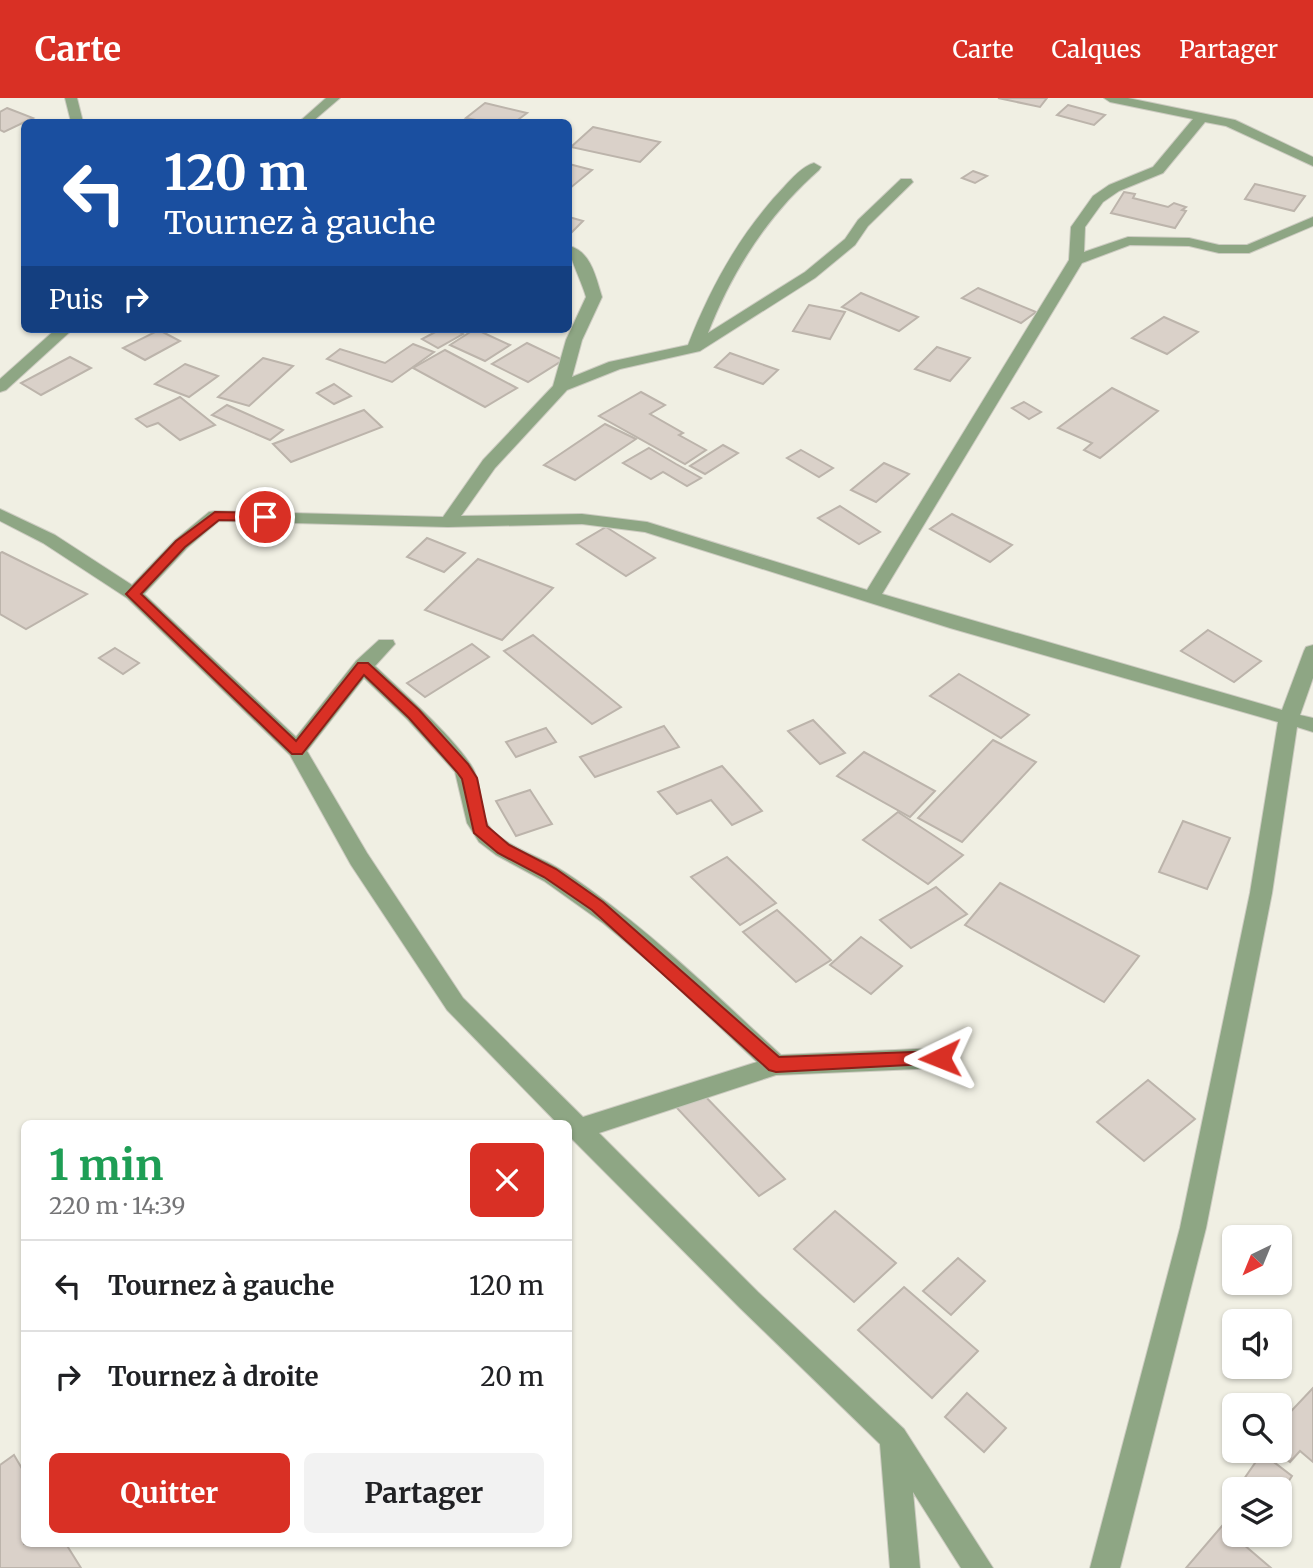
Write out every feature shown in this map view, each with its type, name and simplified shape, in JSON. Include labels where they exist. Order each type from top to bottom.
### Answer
[{"type":"street","points":[[71,98],[76,119]]},
{"type":"street","points":[[308,119],[334,98]]},
{"type":"street","points":[[1110,98],[1230,123],[1313,162]]},
{"type":"street","points":[[872,596],[1076,260],[1079,227],[1098,200],[1114,188],[1158,170],[1202,117]]},
{"type":"street","points":[[694,348],[707,314],[732,265],[776,202],[814,167]]},
{"type":"street","points":[[448,522],[489,464],[561,387],[615,365],[694,348],[810,275],[850,242],[863,223],[906,182]]},
{"type":"street","points":[[1076,260],[1128,241],[1189,242],[1219,248],[1249,249],[1313,221]]},
{"type":"street","points":[[561,387],[574,340],[594,297],[586,270],[572,251]]},
{"type":"street","points":[[0,387],[61,333]]},
{"type":"street","points":[[0,514],[49,539],[133,594],[297,750],[359,859],[454,1004],[569,1120]]},
{"type":"street","points":[[133,594],[181,544],[215,516],[448,522],[582,519],[647,527],[957,624],[1313,725]]},
{"type":"street","points":[[297,750],[363,666],[386,644]]},
{"type":"street","points":[[1105,1568],[1192,1228],[1261,893],[1289,718],[1313,651]]},
{"type":"street","points":[[363,666],[414,714],[463,768],[469,778],[480,829],[503,849],[550,873],[597,906],[776,1065]]},
{"type":"street","points":[[578,1129],[776,1065],[940,1058]]},
{"type":"street","points":[[572,1123],[749,1300],[894,1438],[978,1568]]},
{"type":"street","points":[[894,1438],[905,1568]]},
{"type":"building","points":[[998,98],[1047,98],[1040,107]]},
{"type":"building","points":[[485,103],[527,113],[519,119],[466,118]]},
{"type":"building","points":[[1068,105],[1105,115],[1094,125],[1057,115]]},
{"type":"building","points":[[7,108],[33,118],[21,119],[21,124],[4,132],[0,130],[0,112]]},
{"type":"building","points":[[593,127],[660,142],[640,162],[572,146]]},
{"type":"building","points":[[572,165],[592,170],[572,187]]},
{"type":"building","points":[[973,171],[987,176],[975,183],[962,178]]},
{"type":"building","points":[[1255,184],[1305,196],[1294,211],[1245,199]]},
{"type":"building","points":[[1124,192],[1135,194],[1133,198],[1168,207],[1174,203],[1186,207],[1182,210],[1186,211],[1175,228],[1111,213]]},
{"type":"building","points":[[572,218],[583,221],[572,232]]},
{"type":"building","points":[[978,288],[1036,312],[1021,323],[962,298]]},
{"type":"building","points":[[861,293],[918,317],[899,331],[842,307]]},
{"type":"building","points":[[809,305],[845,312],[830,339],[793,331]]},
{"type":"building","points":[[1164,317],[1198,332],[1167,354],[1132,338]]},
{"type":"building","points":[[153,333],[165,333],[180,341],[145,360],[123,348]]},
{"type":"building","points":[[433,333],[463,334],[438,348],[422,339]]},
{"type":"building","points":[[469,333],[484,333],[510,345],[485,361],[450,345]]},
{"type":"building","points":[[527,343],[563,360],[528,382],[492,364]]},
{"type":"building","points":[[413,344],[434,352],[392,382],[327,359],[340,349],[385,363]]},
{"type":"building","points":[[937,347],[970,358],[950,381],[915,369]]},
{"type":"building","points":[[445,350],[517,388],[485,407],[413,368]]},
{"type":"building","points":[[730,353],[778,370],[763,384],[715,367]]},
{"type":"building","points":[[70,357],[91,368],[41,395],[21,383]]},
{"type":"building","points":[[263,358],[293,366],[249,406],[218,397]]},
{"type":"building","points":[[185,364],[218,376],[189,397],[155,384]]},
{"type":"building","points":[[334,384],[351,396],[334,404],[317,393]]},
{"type":"building","points":[[1112,388],[1158,411],[1100,458],[1084,450],[1092,443],[1058,428]]},
{"type":"building","points":[[641,392],[665,405],[650,414],[706,450],[685,464],[599,416]]},
{"type":"building","points":[[180,397],[215,425],[180,440],[158,423],[147,427],[136,419]]},
{"type":"building","points":[[1024,402],[1041,412],[1029,419],[1012,408]]},
{"type":"building","points":[[227,405],[283,430],[270,440],[212,415]]},
{"type":"building","points":[[364,410],[382,427],[291,462],[273,444]]},
{"type":"building","points":[[605,424],[636,439],[575,480],[544,465]]},
{"type":"building","points":[[723,445],[738,453],[705,474],[690,466]]},
{"type":"building","points":[[649,448],[701,478],[687,486],[663,472],[651,479],[623,463]]},
{"type":"building","points":[[801,450],[833,468],[819,477],[787,458]]},
{"type":"building","points":[[884,463],[909,474],[876,502],[851,490]]},
{"type":"building","points":[[840,506],[880,532],[859,544],[818,518]]},
{"type":"building","points":[[952,514],[1012,545],[990,562],[930,529]]},
{"type":"building","points":[[606,527],[655,558],[626,576],[577,544]]},
{"type":"building","points":[[427,538],[465,553],[444,572],[407,557]]},
{"type":"building","points":[[2,552],[87,594],[26,629],[0,614]]},
{"type":"building","points":[[478,559],[553,588],[502,640],[425,610]]},
{"type":"building","points":[[1208,630],[1261,661],[1234,682],[1181,651]]},
{"type":"building","points":[[533,635],[621,707],[592,724],[504,651]]},
{"type":"building","points":[[472,644],[489,657],[425,697],[407,683]]},
{"type":"building","points":[[115,648],[139,663],[123,674],[99,658]]},
{"type":"building","points":[[959,674],[1029,715],[1001,738],[930,696]]},
{"type":"building","points":[[813,720],[845,753],[820,764],[788,731]]},
{"type":"building","points":[[664,726],[679,747],[595,777],[580,757]]},
{"type":"building","points":[[546,728],[556,742],[516,757],[506,742]]},
{"type":"building","points":[[993,740],[1036,762],[962,842],[918,818]]},
{"type":"building","points":[[864,752],[935,791],[910,817],[837,776]]},
{"type":"building","points":[[722,766],[762,811],[732,825],[711,800],[677,814],[658,792]]},
{"type":"building","points":[[530,790],[552,824],[516,836],[496,801]]},
{"type":"building","points":[[898,812],[963,855],[928,884],[863,840]]},
{"type":"building","points":[[1183,821],[1230,838],[1207,889],[1159,872]]},
{"type":"building","points":[[727,857],[776,903],[740,925],[691,877]]},
{"type":"building","points":[[1000,883],[1139,956],[1104,1002],[965,925]]},
{"type":"building","points":[[936,887],[967,914],[911,948],[880,920]]},
{"type":"building","points":[[777,910],[831,960],[796,982],[743,932]]},
{"type":"building","points":[[861,937],[902,966],[871,994],[830,965]]},
{"type":"building","points":[[1148,1080],[1195,1119],[1144,1161],[1097,1122]]},
{"type":"building","points":[[700,1091],[785,1179],[759,1196],[676,1107]]},
{"type":"building","points":[[835,1211],[896,1263],[854,1302],[794,1249]]},
{"type":"building","points":[[958,1258],[985,1281],[951,1315],[923,1291]]},
{"type":"building","points":[[904,1287],[978,1351],[932,1398],[858,1330]]},
{"type":"building","points":[[1313,1388],[1313,1462],[1300,1451],[1292,1460],[1292,1410]]},
{"type":"building","points":[[967,1393],[1006,1428],[984,1452],[945,1417]]},
{"type":"building","points":[[14,1455],[21,1467],[21,1547],[68,1547],[81,1568],[0,1568],[0,1465]]},
{"type":"building","points":[[1255,1463],[1275,1463],[1292,1476],[1291,1477],[1245,1477]]},
{"type":"building","points":[[1222,1526],[1222,1547],[1246,1547],[1271,1568],[1186,1568]]},
{"type":"route","points":[[265,517],[215,516],[181,544],[133,594],[297,750],[363,666],[414,714],[463,768],[469,778],[480,829],[503,849],[550,873],[597,906],[776,1065],[940,1058]]}]
